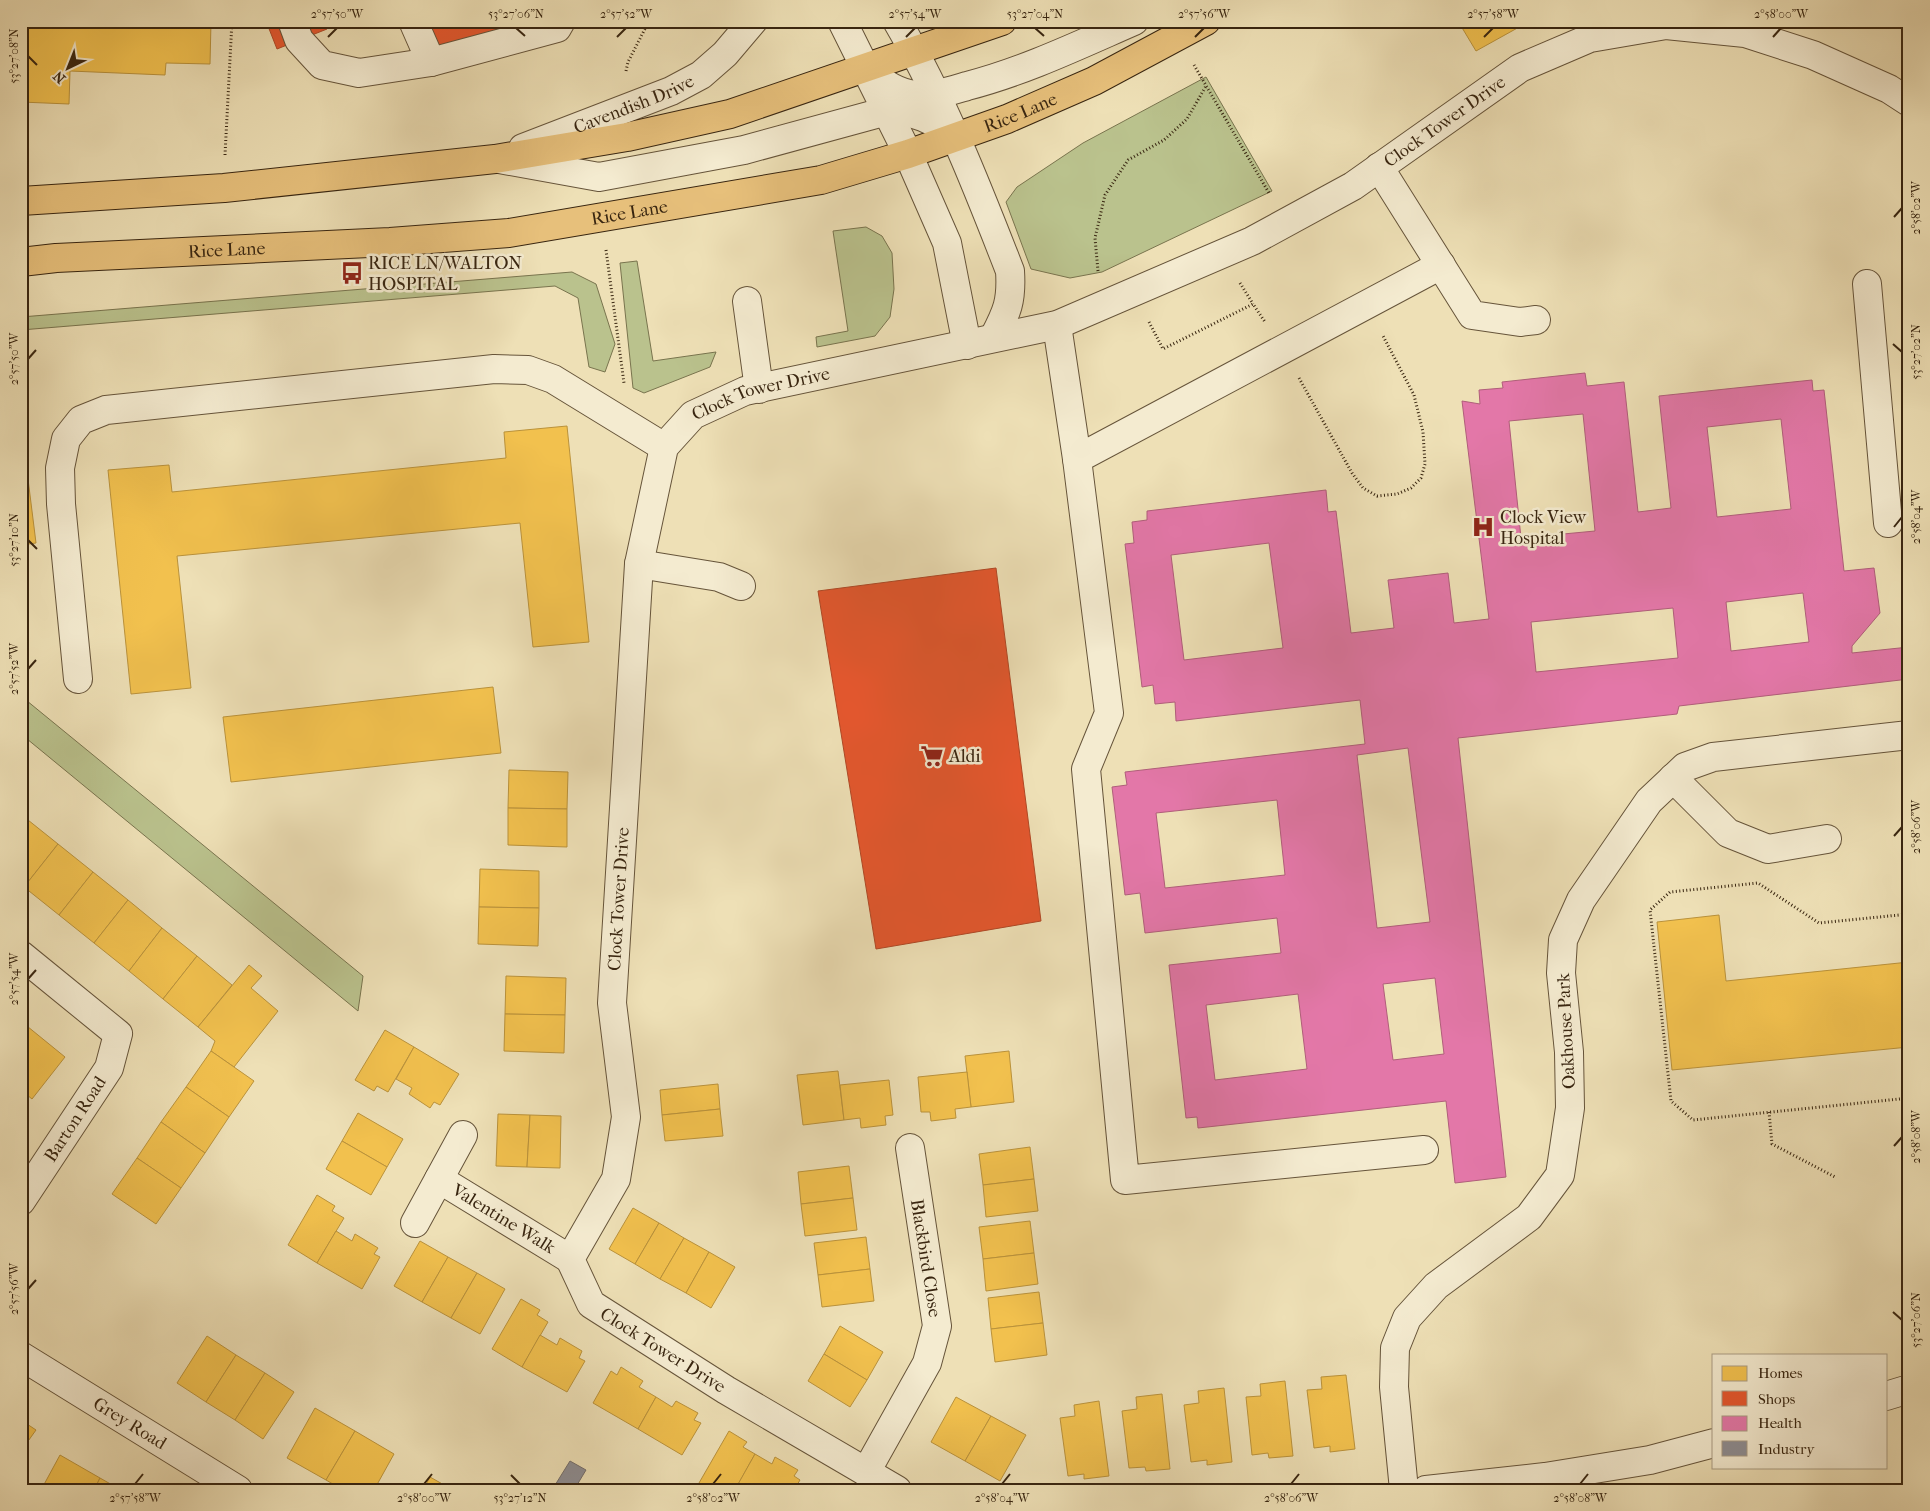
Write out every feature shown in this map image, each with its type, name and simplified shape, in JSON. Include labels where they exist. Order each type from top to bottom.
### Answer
[{"type":"highway","points":[[21,201],[224,188],[496,158],[627,137],[730,114],[1002,21]]},
{"type":"highway","name":"Rice Lane","points":[[21,262],[56,258],[390,242],[509,233],[821,180],[908,154],[1007,119],[1094,81],[1206,21]]},
{"type":"street","points":[[292,21],[299,40],[322,65],[359,73],[431,62],[557,28],[561,21]]},
{"type":"street","points":[[413,21],[431,62]]},
{"type":"street","name":"Cavendish Drive","points":[[496,158],[671,91],[701,75],[725,54],[753,21]]},
{"type":"street","points":[[842,21],[908,154],[947,243],[967,345]]},
{"type":"street","points":[[897,21],[915,52],[955,137],[1010,271],[1011,293],[1006,315],[994,338]]},
{"type":"street","points":[[866,69],[879,81],[895,89],[914,95],[935,95],[1000,78],[1134,21]]},
{"type":"street","name":"Clock Tower Drive","points":[[897,1490],[726,1390],[591,1304],[570,1258],[616,1179],[626,1117],[612,1004],[639,564],[664,447],[693,415],[745,392],[1057,325],[1252,241],[1353,186],[1520,68],[1590,38],[1666,25],[1745,33],[1814,55],[1890,89],[1909,102]]},
{"type":"street","points":[[496,158],[599,177],[744,150],[887,111],[905,111],[924,116],[940,125],[955,137]]},
{"type":"street","points":[[1379,167],[1472,315],[1520,322],[1536,320]]},
{"type":"street","points":[[1077,459],[1441,265]]},
{"type":"street","points":[[1867,284],[1888,523]]},
{"type":"street","points":[[747,300],[759,389]]},
{"type":"street","points":[[1057,325],[1077,459],[1109,713],[1086,769],[1125,1180],[1424,1150]]},
{"type":"street","points":[[78,679],[61,504],[60,468],[66,439],[81,420],[106,410],[494,369],[528,370],[553,379],[664,447]]},
{"type":"street","points":[[639,564],[719,577],[740,586]]},
{"type":"street","name":"Oakhouse Park","points":[[1404,1490],[1394,1387],[1395,1348],[1407,1318],[1436,1286],[1529,1217],[1560,1174],[1570,1108],[1569,1052],[1562,973],[1563,940],[1580,900],[1649,801],[1685,767],[1713,757],[1909,734]]},
{"type":"street","points":[[1673,778],[1728,833],[1768,849],[1827,839]]},
{"type":"street","name":"Barton Road","points":[[21,955],[118,1034],[109,1068],[21,1201]]},
{"type":"street","name":"Valentine Walk","points":[[415,1223],[463,1136]]},
{"type":"street","name":"Blackbird Close","points":[[866,1472],[927,1363],[937,1326],[910,1148]]},
{"type":"street","name":"Valentine Walk","points":[[439,1179],[570,1258]]},
{"type":"street","name":"Grey Road","points":[[21,1356],[238,1490]]},
{"type":"street","points":[[1888,1395],[1909,1389]]},
{"type":"street","points":[[1426,1490],[1545,1477],[1641,1462],[1712,1444]]},
{"type":"path","points":[[224,188],[232,21]]},
{"type":"path","points":[[619,111],[628,62],[649,21]]},
{"type":"path","points":[[1177,36],[1286,222]]},
{"type":"path","points":[[1100,306],[1095,238],[1105,195],[1128,160],[1164,140],[1187,119],[1206,86]]},
{"type":"path","points":[[601,218],[624,385]]},
{"type":"path","points":[[1134,292],[1163,349],[1253,304],[1284,349],[1352,473],[1363,488],[1377,496],[1397,494],[1411,488],[1421,478],[1425,464],[1424,432],[1414,395],[1367,305]]},
{"type":"path","points":[[1909,914],[1820,924],[1758,883],[1670,892],[1650,910],[1671,1102],[1693,1120],[1909,1098]]},
{"type":"path","points":[[1769,1112],[1772,1144],[1835,1177]]},
{"type":"green space","points":[[1206,77],[1272,191],[1102,272],[1070,278],[1031,269],[1006,202],[1017,187],[1083,143]]},
{"type":"green space","points":[[866,227],[882,236],[892,253],[894,289],[890,317],[875,336],[817,347],[816,337],[848,331],[833,231]]},
{"type":"green space","points":[[637,261],[653,361],[716,352],[710,367],[644,393],[633,388],[620,263]]},
{"type":"green space","points":[[572,272],[596,284],[615,344],[605,372],[589,367],[578,298],[555,286],[21,330],[21,317]]},
{"type":"green space","points":[[21,696],[363,976],[358,1011],[21,734]]},
{"type":"building: Homes","points":[[21,21],[211,22],[210,64],[166,63],[165,75],[70,71],[69,104],[21,102]]},
{"type":"building: Homes","points":[[1458,21],[1530,21],[1476,51]]},
{"type":"building: Homes","points":[[567,426],[589,642],[533,647],[520,523],[177,556],[191,688],[131,694],[108,470],[169,465],[172,492],[506,458],[504,432]]},
{"type":"building: Homes","points":[[28,479],[36,543],[21,545],[21,480]]},
{"type":"building: Homes","points":[[493,687],[501,753],[231,782],[223,717]]},
{"type":"building: Homes","points":[[509,770],[568,772],[567,809],[508,808]]},
{"type":"building: Homes","points":[[508,808],[567,809],[567,847],[508,845]]},
{"type":"building: Homes","points":[[23,816],[58,844],[24,887],[21,884],[21,819]]},
{"type":"building: Homes","points":[[58,844],[93,872],[59,915],[24,887]]},
{"type":"building: Homes","points":[[480,869],[539,871],[539,908],[479,907]]},
{"type":"building: Homes","points":[[93,872],[128,900],[94,943],[59,915]]},
{"type":"building: Homes","points":[[128,900],[162,928],[129,971],[94,943]]},
{"type":"building: Homes","points":[[479,907],[539,908],[538,946],[478,944]]},
{"type":"building: Homes","points":[[1719,915],[1726,981],[1909,962],[1909,1047],[1672,1070],[1657,922]]},
{"type":"building: Homes","points":[[162,928],[197,956],[163,999],[129,971]]},
{"type":"building: Homes","points":[[197,956],[232,985],[198,1027],[163,999]]},
{"type":"building: Homes","points":[[249,965],[262,976],[251,988],[278,1011],[234,1067],[211,1051],[215,1041],[198,1027]]},
{"type":"building: Homes","points":[[506,976],[566,978],[565,1015],[505,1014]]},
{"type":"building: Homes","points":[[505,1014],[565,1015],[564,1053],[504,1051]]},
{"type":"building: Homes","points":[[22,1022],[65,1057],[32,1099],[21,1090]]},
{"type":"building: Homes","points":[[385,1030],[414,1047],[388,1092],[377,1086],[374,1091],[355,1080]]},
{"type":"building: Homes","points":[[414,1047],[459,1074],[440,1105],[434,1102],[430,1108],[409,1094],[412,1088],[396,1079]]},
{"type":"building: Homes","points":[[211,1051],[254,1081],[229,1117],[186,1087]]},
{"type":"building: Homes","points":[[1009,1051],[1014,1102],[971,1107],[965,1056]]},
{"type":"building: Homes","points":[[838,1071],[844,1120],[803,1125],[797,1075]]},
{"type":"building: Homes","points":[[967,1072],[971,1107],[955,1109],[956,1118],[931,1121],[930,1112],[921,1112],[918,1077]]},
{"type":"building: Homes","points":[[889,1080],[893,1115],[885,1116],[886,1125],[861,1128],[860,1118],[844,1120],[840,1085]]},
{"type":"building: Homes","points":[[718,1084],[720,1109],[662,1115],[660,1090]]},
{"type":"building: Homes","points":[[186,1087],[229,1117],[205,1153],[161,1122]]},
{"type":"building: Homes","points":[[720,1109],[723,1136],[665,1141],[662,1115]]},
{"type":"building: Homes","points":[[358,1113],[403,1139],[387,1167],[342,1141]]},
{"type":"building: Homes","points":[[498,1114],[530,1115],[527,1167],[496,1166]]},
{"type":"building: Homes","points":[[530,1115],[561,1116],[560,1168],[527,1167]]},
{"type":"building: Homes","points":[[161,1122],[205,1153],[181,1188],[137,1158]]},
{"type":"building: Homes","points":[[342,1141],[387,1167],[371,1195],[326,1169]]},
{"type":"building: Homes","points":[[1030,1147],[1034,1179],[983,1185],[979,1154]]},
{"type":"building: Homes","points":[[137,1158],[181,1188],[156,1224],[112,1194]]},
{"type":"building: Homes","points":[[849,1166],[853,1198],[801,1204],[798,1172]]},
{"type":"building: Homes","points":[[1034,1179],[1038,1211],[986,1217],[983,1185]]},
{"type":"building: Homes","points":[[317,1195],[335,1206],[332,1211],[344,1218],[317,1263],[288,1245]]},
{"type":"building: Homes","points":[[853,1198],[857,1230],[805,1236],[801,1204]]},
{"type":"building: Homes","points":[[633,1208],[659,1223],[635,1264],[609,1249]]},
{"type":"building: Homes","points":[[1030,1221],[1034,1253],[983,1259],[979,1227]]},
{"type":"building: Homes","points":[[659,1223],[684,1238],[660,1279],[635,1264]]},
{"type":"building: Homes","points":[[336,1231],[352,1241],[355,1234],[378,1248],[374,1254],[380,1257],[362,1289],[317,1263]]},
{"type":"building: Homes","points":[[866,1237],[870,1269],[818,1275],[814,1243]]},
{"type":"building: Homes","points":[[684,1238],[709,1252],[686,1293],[660,1279]]},
{"type":"building: Homes","points":[[420,1241],[448,1257],[422,1302],[394,1286]]},
{"type":"building: Homes","points":[[709,1252],[735,1267],[711,1308],[686,1293]]},
{"type":"building: Homes","points":[[1034,1253],[1038,1284],[986,1291],[983,1259]]},
{"type":"building: Homes","points":[[448,1257],[477,1273],[451,1318],[422,1302]]},
{"type":"building: Homes","points":[[870,1269],[874,1301],[822,1307],[818,1275]]},
{"type":"building: Homes","points":[[477,1273],[505,1289],[480,1334],[451,1318]]},
{"type":"building: Homes","points":[[1039,1292],[1043,1323],[991,1329],[988,1298]]},
{"type":"building: Homes","points":[[521,1299],[540,1310],[537,1315],[548,1322],[522,1367],[492,1349]]},
{"type":"building: Homes","points":[[1043,1323],[1047,1355],[995,1362],[991,1329]]},
{"type":"building: Homes","points":[[840,1326],[883,1352],[867,1380],[824,1354]]},
{"type":"building: Homes","points":[[540,1335],[557,1345],[560,1338],[582,1351],[579,1358],[585,1361],[567,1392],[522,1367]]},
{"type":"building: Homes","points":[[207,1336],[236,1355],[206,1402],[177,1383]]},
{"type":"building: Homes","points":[[824,1354],[867,1380],[850,1407],[808,1381]]},
{"type":"building: Homes","points":[[236,1355],[265,1373],[235,1420],[206,1402]]},
{"type":"building: Homes","points":[[621,1367],[643,1381],[639,1387],[656,1397],[638,1429],[593,1403],[611,1371],[617,1375]]},
{"type":"building: Homes","points":[[265,1373],[294,1392],[263,1439],[235,1420]]},
{"type":"building: Homes","points":[[1346,1375],[1355,1449],[1330,1452],[1330,1446],[1314,1448],[1307,1390],[1322,1389],[1321,1377]]},
{"type":"building: Homes","points":[[1285,1381],[1293,1456],[1269,1458],[1268,1453],[1252,1455],[1246,1397],[1261,1396],[1260,1384]]},
{"type":"building: Homes","points":[[1224,1388],[1232,1462],[1207,1465],[1207,1460],[1191,1462],[1184,1405],[1199,1403],[1198,1391]]},
{"type":"building: Homes","points":[[1162,1394],[1170,1469],[1146,1471],[1145,1467],[1129,1468],[1122,1411],[1137,1409],[1136,1397]]},
{"type":"building: Homes","points":[[656,1397],[672,1407],[676,1401],[698,1413],[694,1420],[701,1423],[682,1455],[638,1429]]},
{"type":"building: Homes","points":[[956,1397],[991,1416],[965,1461],[931,1442]]},
{"type":"building: Homes","points":[[1099,1401],[1109,1476],[1084,1479],[1084,1474],[1068,1476],[1060,1418],[1075,1416],[1074,1405]]},
{"type":"building: Homes","points":[[315,1408],[355,1431],[326,1480],[287,1458]]},
{"type":"building: Homes","points":[[991,1416],[1026,1435],[1000,1481],[965,1461]]},
{"type":"building: Homes","points":[[21,1420],[36,1430],[21,1451]]},
{"type":"building: Homes","points":[[355,1431],[394,1454],[374,1490],[343,1490],[326,1480]]},
{"type":"building: Homes","points":[[729,1431],[747,1442],[743,1447],[755,1454],[735,1490],[711,1490],[699,1483]]},
{"type":"building: Homes","points":[[755,1454],[772,1464],[775,1457],[798,1470],[794,1476],[800,1480],[794,1490],[744,1490],[737,1486]]},
{"type":"building: Homes","points":[[60,1455],[100,1478],[94,1490],[41,1490]]},
{"type":"building: Homes","points":[[430,1477],[453,1490],[423,1490]]},
{"type":"building: Homes","points":[[100,1478],[121,1490],[94,1490]]},
{"type":"building: Shops","points":[[266,21],[324,21],[327,29],[277,49]]},
{"type":"building: Shops","points":[[429,21],[525,21],[525,22],[442,55]]},
{"type":"building: Shops","name":"Aldi","points":[[996,568],[1041,921],[876,949],[818,591]]},
{"type":"building: Health","points":[[1585,373],[1587,386],[1624,382],[1638,512],[1671,508],[1659,396],[1812,380],[1813,391],[1824,390],[1844,571],[1874,568],[1880,613],[1852,646],[1852,653],[1909,647],[1909,679],[1679,706],[1677,714],[1458,738],[1506,1177],[1455,1183],[1446,1101],[1198,1128],[1197,1117],[1186,1118],[1169,965],[1281,953],[1277,918],[1145,933],[1140,893],[1125,895],[1112,787],[1127,785],[1125,772],[1365,744],[1360,700],[1176,721],[1175,702],[1155,704],[1153,685],[1142,687],[1125,544],[1134,543],[1132,522],[1147,520],[1147,511],[1326,490],[1328,512],[1336,511],[1351,633],[1394,628],[1388,580],[1448,573],[1454,623],[1489,619],[1462,401],[1480,404],[1479,390],[1503,388],[1502,382]],"holes":[[[1583,414],[1595,531],[1521,538],[1509,421]],[[1781,419],[1791,509],[1717,517],[1707,427]],[[1269,543],[1283,648],[1184,660],[1171,555]],[[1803,593],[1809,642],[1731,651],[1726,602]],[[1673,608],[1678,658],[1536,672],[1531,622]],[[1408,748],[1430,922],[1377,928],[1357,755]],[[1277,800],[1285,875],[1165,888],[1156,813]],[[1435,978],[1444,1054],[1393,1060],[1383,984]],[[1298,994],[1307,1069],[1215,1080],[1206,1005]]]},
{"type":"building: Industry","points":[[570,1461],[586,1470],[574,1490],[552,1490]]},
{"type":"place","name":"RICE LN/WALTON HOSPITAL","points":[[352,273]]},
{"type":"place","name":"Clock View Hospital","points":[[1483,527]]},
{"type":"place","name":"Aldi","points":[[932,756]]}]
